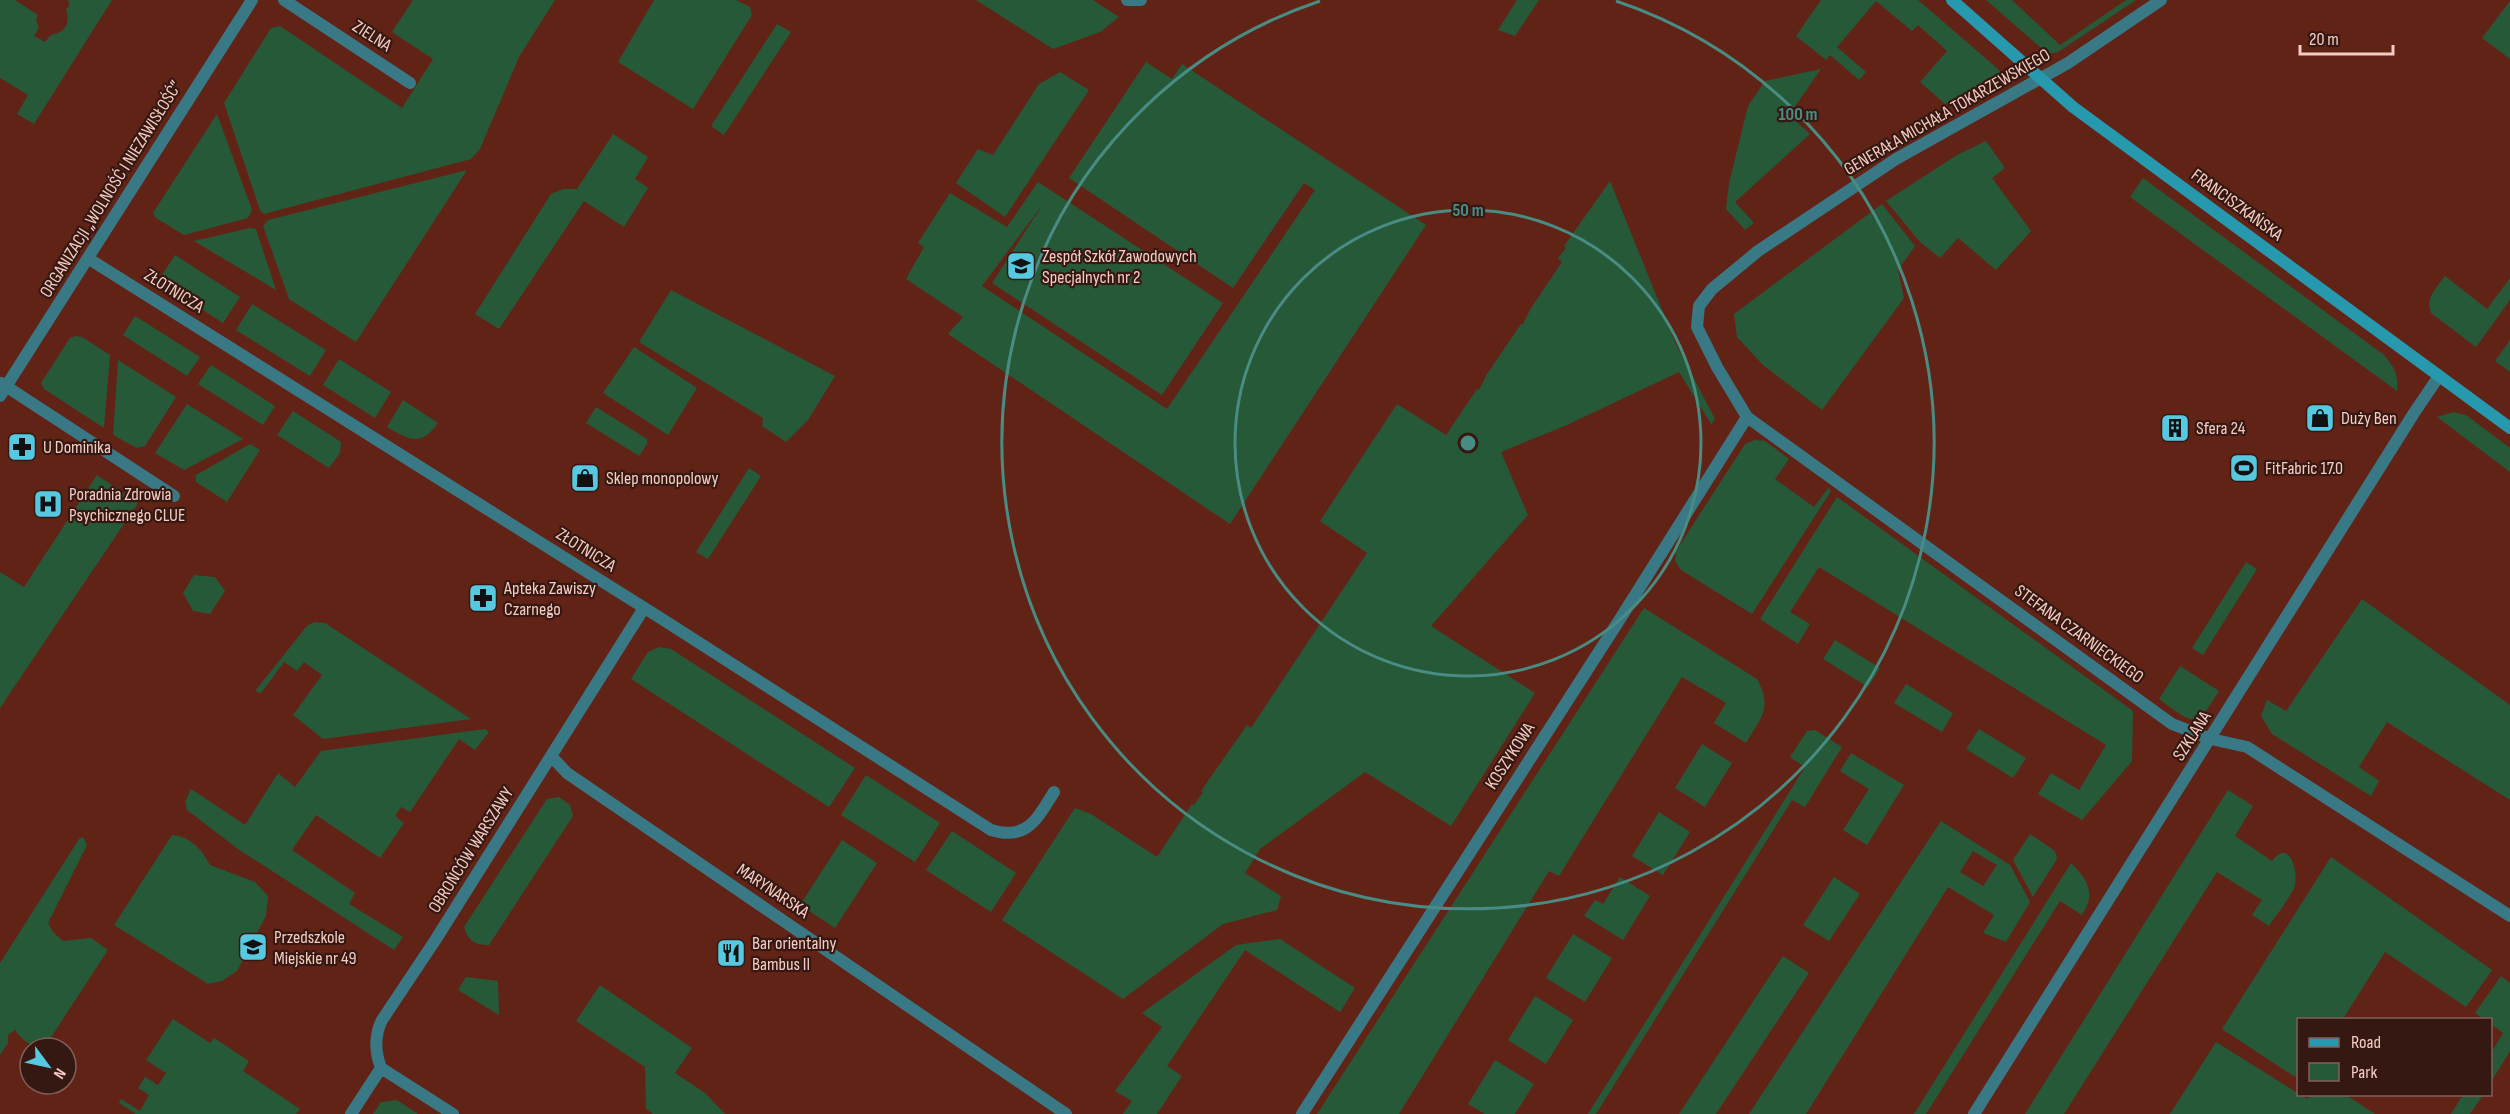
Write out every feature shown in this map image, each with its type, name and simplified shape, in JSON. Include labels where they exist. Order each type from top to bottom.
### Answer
[{"type":"street","name":"ORGANIZACJI „WOLNOŚĆ I NIEZAWISŁOŚĆ”","points":[[2,388],[88,259],[252,0]]},
{"type":"street","name":"ZIELNA","points":[[284,0],[410,83]]},
{"type":"street","points":[[1127,0],[1141,0]]},
{"type":"street","name":"FRANCISZKAŃSKA","points":[[1952,0],[2073,107],[2510,428]]},
{"type":"street","name":"GENERAŁA MICHAŁA TOKARZEWSKIEGO","points":[[1699,306],[1712,290],[1758,251],[1887,165],[2042,78],[2161,0]]},
{"type":"street","name":"ZŁOTNICZA","points":[[88,259],[644,608],[991,830],[1007,835],[1022,831],[1036,821],[1054,792]]},
{"type":"street","name":"STEFANA CZARNIECKIEGO","points":[[1699,306],[1697,327],[1717,367],[1748,417],[2172,724],[2211,739],[2247,747],[2510,916]]},
{"type":"street","name":"SZKLANA","points":[[1974,1114],[2439,376]]},
{"type":"street","points":[[2,388],[174,496]]},
{"type":"street","name":"KOSZYKOWA","points":[[1302,1114],[1748,417]]},
{"type":"street","name":"OBROŃCÓW WARSZAWY","points":[[381,1068],[376,1048],[377,1030],[382,1020],[644,608]]},
{"type":"street","name":"MARYNARSKA","points":[[551,756],[567,773],[1066,1114]]},
{"type":"street","points":[[351,1114],[381,1068],[453,1114]]},
{"type":"green space","points":[[0,0],[15,0],[38,15],[36,21],[39,27],[34,36],[45,42],[51,35],[66,27],[68,19],[66,10],[70,3],[67,0],[112,0],[34,124],[17,114],[28,95],[0,78]]},
{"type":"green space","points":[[413,0],[555,0],[519,57],[480,149],[471,159],[264,214],[260,210],[224,103],[271,28],[280,26],[402,108],[433,59],[392,32]]},
{"type":"green space","points":[[654,0],[736,0],[750,7],[752,15],[693,109],[618,62]]},
{"type":"green space","points":[[976,0],[1093,0],[1119,17],[1100,32],[1053,49]]},
{"type":"green space","points":[[1517,0],[1539,0],[1515,36],[1498,30]]},
{"type":"green space","points":[[1821,0],[1918,0],[1998,69],[2001,73],[1999,78],[1945,104],[1920,82],[1947,51],[1918,25],[1912,31],[1876,1],[1837,47],[1866,72],[1859,80],[1830,55],[1826,60],[1796,36]]},
{"type":"green space","points":[[1986,0],[2012,0],[2060,45],[2126,0],[2136,0],[2058,52],[2048,54]]},
{"type":"green space","points":[[2510,1],[2510,59],[2482,38]]},
{"type":"green space","points":[[777,24],[791,32],[724,135],[711,126]]},
{"type":"green space","points":[[1146,62],[1172,79],[1182,64],[1426,225],[1230,524],[948,334],[963,317],[906,279],[924,247],[918,243],[950,193],[1007,227],[1038,182],[1223,303],[1162,395],[992,283],[1043,204],[982,286],[1167,409],[1315,190],[1304,183],[1233,288],[1069,178]]},
{"type":"green space","points":[[1821,69],[1789,115],[1810,134],[1735,202],[1754,223],[1745,230],[1726,209],[1729,183],[1748,106],[1765,81]]},
{"type":"green space","points":[[1060,72],[1089,90],[1005,217],[956,183],[978,149],[993,155],[1039,84]]},
{"type":"green space","points":[[217,114],[252,210],[248,218],[184,235],[156,218],[153,213]]},
{"type":"green space","points":[[613,134],[648,157],[635,179],[648,188],[624,227],[584,201],[499,329],[475,314],[551,194],[563,189],[577,189]]},
{"type":"green space","points":[[1986,141],[2005,168],[1992,178],[2031,231],[1996,270],[1958,238],[1940,258],[1920,242],[1886,201],[1957,155]]},
{"type":"green space","points":[[467,170],[356,342],[289,299],[263,226],[268,220]]},
{"type":"green space","points":[[2143,178],[2384,355],[2395,372],[2397,391],[2130,197]]},
{"type":"green space","points":[[1610,181],[1675,342],[1715,419],[1711,424],[1679,372],[1567,425],[1501,452],[1528,515],[1431,626],[1535,693],[1451,826],[1365,772],[1260,849],[1245,873],[1281,896],[1277,910],[1223,924],[1123,999],[1002,920],[1075,808],[1091,814],[1157,857],[1247,725],[1251,728],[1367,553],[1320,521],[1397,404],[1446,435],[1523,324],[1562,262],[1558,258],[1566,248],[1564,246]]},
{"type":"green space","points":[[1882,204],[1915,246],[1898,270],[1904,298],[1822,410],[1763,365],[1737,337],[1734,314]]},
{"type":"green space","points":[[250,228],[256,229],[276,290],[194,241]]},
{"type":"green space","points":[[175,255],[240,297],[223,323],[158,281]]},
{"type":"green space","points":[[2445,276],[2487,309],[2510,278],[2510,300],[2476,347],[2431,313],[2430,298]]},
{"type":"green space","points":[[671,290],[835,376],[808,420],[786,442],[762,426],[763,418],[639,342]]},
{"type":"green space","points":[[252,304],[326,350],[310,376],[236,330]]},
{"type":"green space","points":[[135,316],[200,357],[187,376],[123,335]]},
{"type":"green space","points":[[82,337],[110,355],[104,428],[44,389],[41,383],[70,338]]},
{"type":"green space","points":[[2510,340],[2510,372],[2495,361]]},
{"type":"green space","points":[[634,347],[697,388],[668,435],[603,393]]},
{"type":"green space","points":[[339,359],[391,392],[375,418],[323,385]]},
{"type":"green space","points":[[118,360],[176,397],[145,446],[137,448],[113,435]]},
{"type":"green space","points":[[211,365],[275,406],[263,425],[198,384]]},
{"type":"green space","points":[[403,400],[438,423],[426,436],[408,438],[387,427]]},
{"type":"green space","points":[[187,404],[243,439],[184,470],[155,453]]},
{"type":"green space","points":[[596,407],[647,439],[647,444],[639,456],[586,423]]},
{"type":"green space","points":[[293,411],[341,442],[340,453],[329,468],[277,435]]},
{"type":"green space","points":[[2453,412],[2466,415],[2510,448],[2510,472],[2437,417]]},
{"type":"green space","points":[[1755,440],[1765,441],[1789,459],[1775,479],[1814,507],[1828,488],[1831,491],[1752,614],[1681,570],[1675,561],[1676,551],[1745,444]]},
{"type":"green space","points":[[250,444],[260,450],[227,502],[196,482],[196,475]]},
{"type":"green space","points":[[749,468],[761,476],[708,559],[696,552]]},
{"type":"green space","points":[[97,475],[138,503],[0,708],[0,572],[24,587]]},
{"type":"green space","points":[[1837,497],[2133,711],[2132,761],[2082,820],[2038,794],[2051,773],[2079,790],[2106,745],[1819,567],[1790,612],[1810,624],[1798,644],[1760,619]]},
{"type":"green space","points":[[2246,562],[2257,569],[2203,655],[2192,648]]},
{"type":"green space","points":[[194,575],[215,577],[225,591],[210,614],[193,611],[183,593]]},
{"type":"green space","points":[[2362,599],[2510,705],[2510,800],[2387,722],[2359,767],[2379,781],[2371,796],[2272,734],[2261,716],[2267,700],[2286,711]]},
{"type":"green space","points":[[1644,608],[1757,679],[1762,689],[1765,705],[1746,743],[1714,723],[1726,703],[1682,677],[1559,876],[1549,871],[1399,1114],[1317,1114]]},
{"type":"green space","points":[[314,622],[325,623],[471,719],[323,739],[293,715],[322,675],[304,662],[297,671],[284,662],[261,693],[255,691],[306,627]]},
{"type":"green space","points":[[1835,640],[1880,668],[1868,687],[1823,659]]},
{"type":"green space","points":[[659,647],[671,649],[855,768],[829,807],[631,679],[648,652]]},
{"type":"green space","points":[[2180,666],[2219,691],[2204,712],[2193,719],[2179,714],[2159,699]]},
{"type":"green space","points":[[1906,684],[1953,713],[1942,732],[1894,703]]},
{"type":"green space","points":[[485,729],[489,732],[475,750],[459,739],[410,812],[401,807],[395,816],[404,823],[380,858],[316,815],[292,850],[355,893],[349,904],[403,937],[394,950],[238,849],[187,810],[185,802],[191,789],[245,825],[278,773],[295,787],[321,751]]},
{"type":"green space","points":[[1979,729],[2026,758],[2013,778],[1966,749]]},
{"type":"green space","points":[[1815,730],[1842,747],[1805,807],[1792,800],[1596,1114],[1588,1114],[1805,767],[1790,757],[1807,731]]},
{"type":"green space","points":[[1702,744],[1732,763],[1705,807],[1675,788]]},
{"type":"green space","points":[[1851,753],[1904,785],[1867,845],[1843,830],[1869,789],[1840,771]]},
{"type":"green space","points":[[866,775],[940,823],[915,862],[841,815]]},
{"type":"green space","points":[[2228,790],[2253,806],[2235,836],[2272,861],[2284,853],[2291,859],[2296,879],[2287,900],[2269,926],[2252,915],[2262,900],[2217,872],[2064,1114],[2025,1114]]},
{"type":"green space","points":[[559,797],[570,805],[573,816],[489,945],[473,941],[464,927],[547,799]]},
{"type":"green space","points":[[1659,812],[1690,832],[1663,875],[1632,856]]},
{"type":"green space","points":[[1941,821],[2010,865],[2030,902],[2006,942],[1983,933],[1994,915],[1948,887],[1806,1114],[1749,1114]],"holes":[[[1973,851],[1997,865],[1983,886],[1960,872]]]},
{"type":"green space","points":[[952,831],[1016,873],[991,912],[926,870]]},
{"type":"green space","points":[[2030,834],[2055,851],[2057,859],[2033,897],[2013,860]]},
{"type":"green space","points":[[172,835],[194,844],[210,865],[255,882],[268,896],[266,916],[237,971],[222,981],[208,984],[114,925]]},
{"type":"green space","points":[[83,837],[87,845],[48,923],[53,932],[63,941],[91,938],[108,950],[52,1036],[19,1036],[15,1030],[8,1035],[8,1043],[0,1055],[0,963],[79,839]]},
{"type":"green space","points":[[842,840],[877,863],[835,928],[800,905]]},
{"type":"green space","points":[[2331,857],[2492,970],[2466,1007],[2385,952],[2344,1018],[2297,1018],[2297,1073],[2295,1077],[2222,1029]]},
{"type":"green space","points":[[2071,863],[2082,875],[2088,887],[2089,900],[2082,915],[2060,901],[1926,1114],[1914,1114]]},
{"type":"green space","points":[[1620,877],[1650,896],[1623,940],[1584,916],[1595,900],[1603,904]]},
{"type":"green space","points":[[1834,877],[1860,894],[1829,941],[1803,925]]},
{"type":"green space","points":[[1573,934],[1612,958],[1585,1002],[1546,978]]},
{"type":"green space","points":[[1280,939],[1355,988],[1340,1012],[1245,950],[1167,1066],[1182,1076],[1157,1114],[1123,1114],[1132,1101],[1115,1091],[1162,1027],[1142,1013],[1236,945]]},
{"type":"green space","points":[[1783,956],[1809,973],[1716,1114],[1679,1114]]},
{"type":"green space","points":[[2501,976],[2510,983],[2510,1051],[2492,1080],[2492,1051],[2503,1033],[2492,1025],[2492,1018],[2482,1018],[2475,1013]]},
{"type":"green space","points":[[466,977],[498,981],[499,1015],[458,990]]},
{"type":"green space","points":[[600,985],[692,1048],[675,1073],[705,1093],[725,1114],[653,1114],[646,1109],[645,1067],[576,1021]]},
{"type":"green space","points":[[1535,996],[1573,1020],[1546,1064],[1508,1040]]},
{"type":"green space","points":[[173,1019],[210,1043],[214,1038],[249,1061],[243,1071],[300,1109],[296,1114],[136,1114],[119,1103],[121,1099],[140,1111],[149,1095],[138,1088],[145,1077],[158,1085],[166,1073],[146,1060]]},
{"type":"green space","points":[[2216,1042],[2297,1093],[2297,1096],[2307,1099],[2310,1096],[2348,1096],[2375,1114],[2170,1114]]},
{"type":"green space","points":[[1495,1060],[1534,1084],[1515,1114],[1485,1114],[1468,1104]]},
{"type":"green space","points":[[2462,1096],[2482,1096],[2470,1114],[2451,1114]]},
{"type":"green space","points":[[397,1100],[418,1114],[373,1114],[381,1102]]},
{"type":"place","name":"Zespół Szkół Zawodowych Specjalnych nr 2","points":[[1021,266]]},
{"type":"place","name":"Duży Ben","points":[[2320,418]]},
{"type":"place","name":"Sfera 24","points":[[2175,428]]},
{"type":"place","name":"U Dominika","points":[[22,447]]},
{"type":"place","name":"FitFabric 17.0","points":[[2244,468]]},
{"type":"place","name":"Sklep monopolowy","points":[[585,478]]},
{"type":"place","name":"Poradnia Zdrowia Psychicznego CLUE","points":[[48,504]]},
{"type":"place","name":"Apteka Zawiszy Czarnego","points":[[483,598]]},
{"type":"place","name":"Przedszkole Miejskie nr 49","points":[[253,947]]},
{"type":"place","name":"Bar orientalny Bambus II","points":[[731,953]]}]
